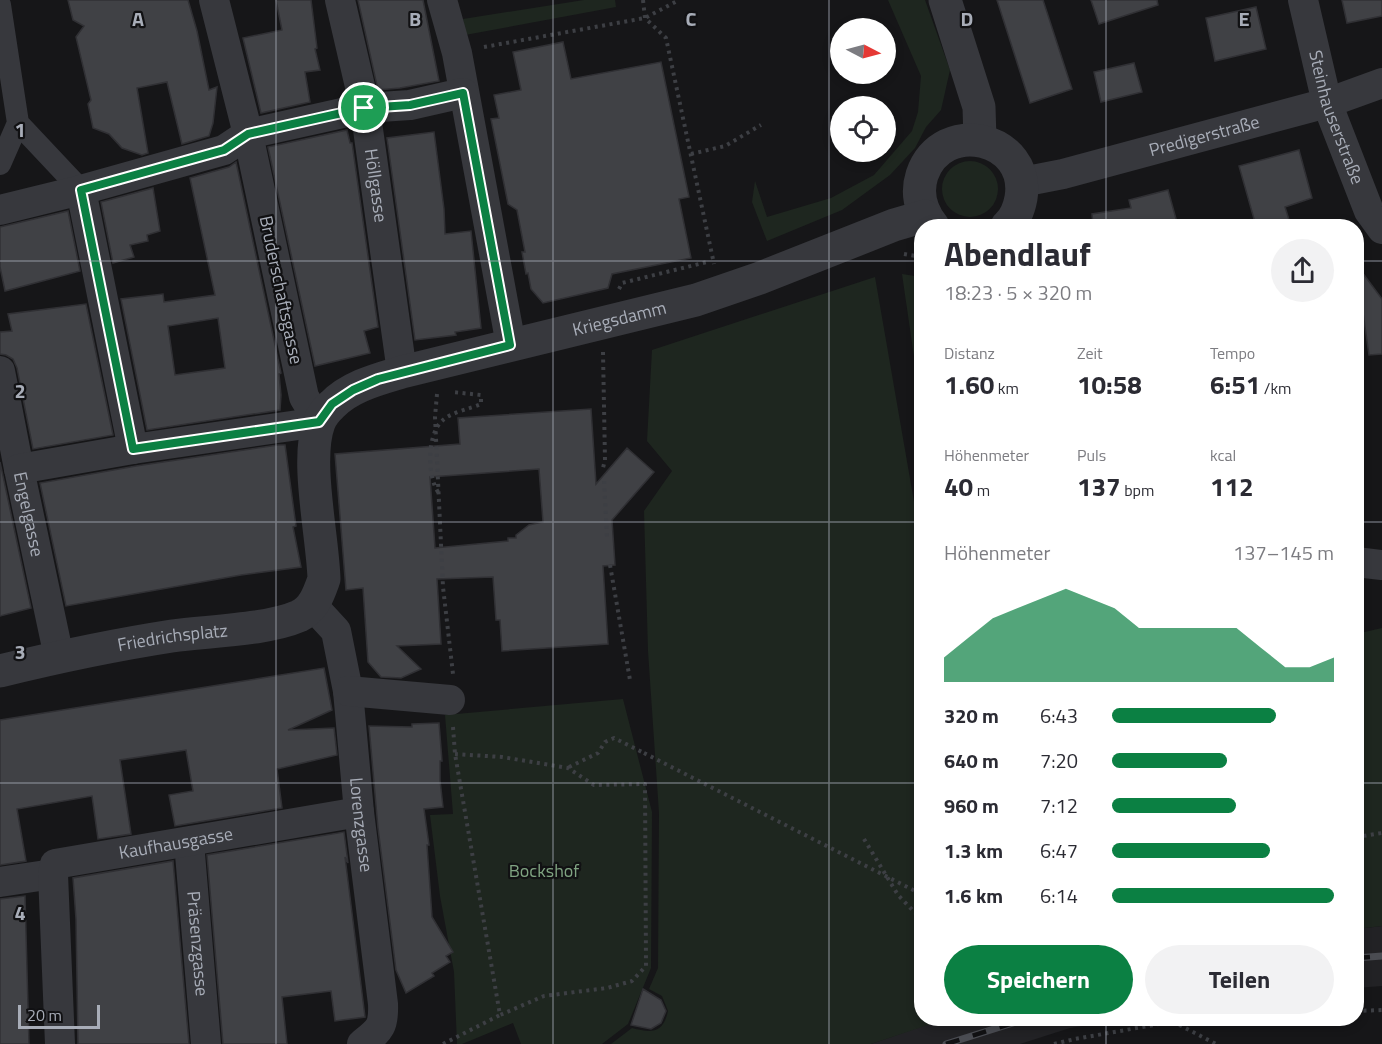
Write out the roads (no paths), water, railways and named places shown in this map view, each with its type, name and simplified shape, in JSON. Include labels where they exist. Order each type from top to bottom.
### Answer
[{"type":"street","name":"Bruderschaftsgasse","points":[[214,0],[248,134],[304,397],[319,422]]},
{"type":"street","name":"Höllgasse","points":[[340,0],[364,108],[402,372]]},
{"type":"street","points":[[442,0],[457,52],[510,345]]},
{"type":"street","points":[[945,0],[979,107],[980,140]]},
{"type":"street","name":"Steinhauserstraße","points":[[1303,0],[1327,103],[1369,211],[1382,229]]},
{"type":"street","points":[[0,5],[18,123],[0,164]]},
{"type":"street","name":"Predigerstraße","points":[[1022,182],[1063,174],[1327,103],[1382,83]]},
{"type":"street","points":[[0,210],[224,150],[248,134],[364,108],[410,105],[463,93]]},
{"type":"street","points":[[18,123],[81,190],[133,449]]},
{"type":"street","points":[[928,219],[920,200],[919,183],[924,167],[934,154],[948,144],[963,140],[980,140],[993,144],[1014,163],[1022,182],[1019,208],[1012,219]]},
{"type":"street","name":"Kriegsdamm","points":[[319,422],[332,404],[353,390],[378,379],[696,300],[760,278],[894,225],[914,223]]},
{"type":"street","name":"Engelgasse","points":[[0,371],[59,657]]},
{"type":"street","points":[[19,469],[133,449],[319,422],[314,466],[318,592]]},
{"type":"street","points":[[1364,563],[1382,565]]},
{"type":"street","name":"Friedrichsplatz","points":[[0,671],[59,657],[171,636],[277,623],[301,615],[318,592]]},
{"type":"street","name":"Lorenzgasse","points":[[318,592],[336,631],[348,691],[359,812],[384,1018],[381,1028],[362,1044]]},
{"type":"street","points":[[348,691],[450,700]]},
{"type":"street","name":"Kaufhausgasse","points":[[0,882],[53,874],[55,864],[359,812]]},
{"type":"street","name":"Präsenzgasse","points":[[189,842],[206,1044]]},
{"type":"street","points":[[53,874],[60,1044]]},
{"type":"railway","points":[[1364,957],[1382,956]]},
{"type":"railway","points":[[946,1044],[1003,1026]]},
{"type":"park label","name":"Bockshof","points":[[544,871]]}]
